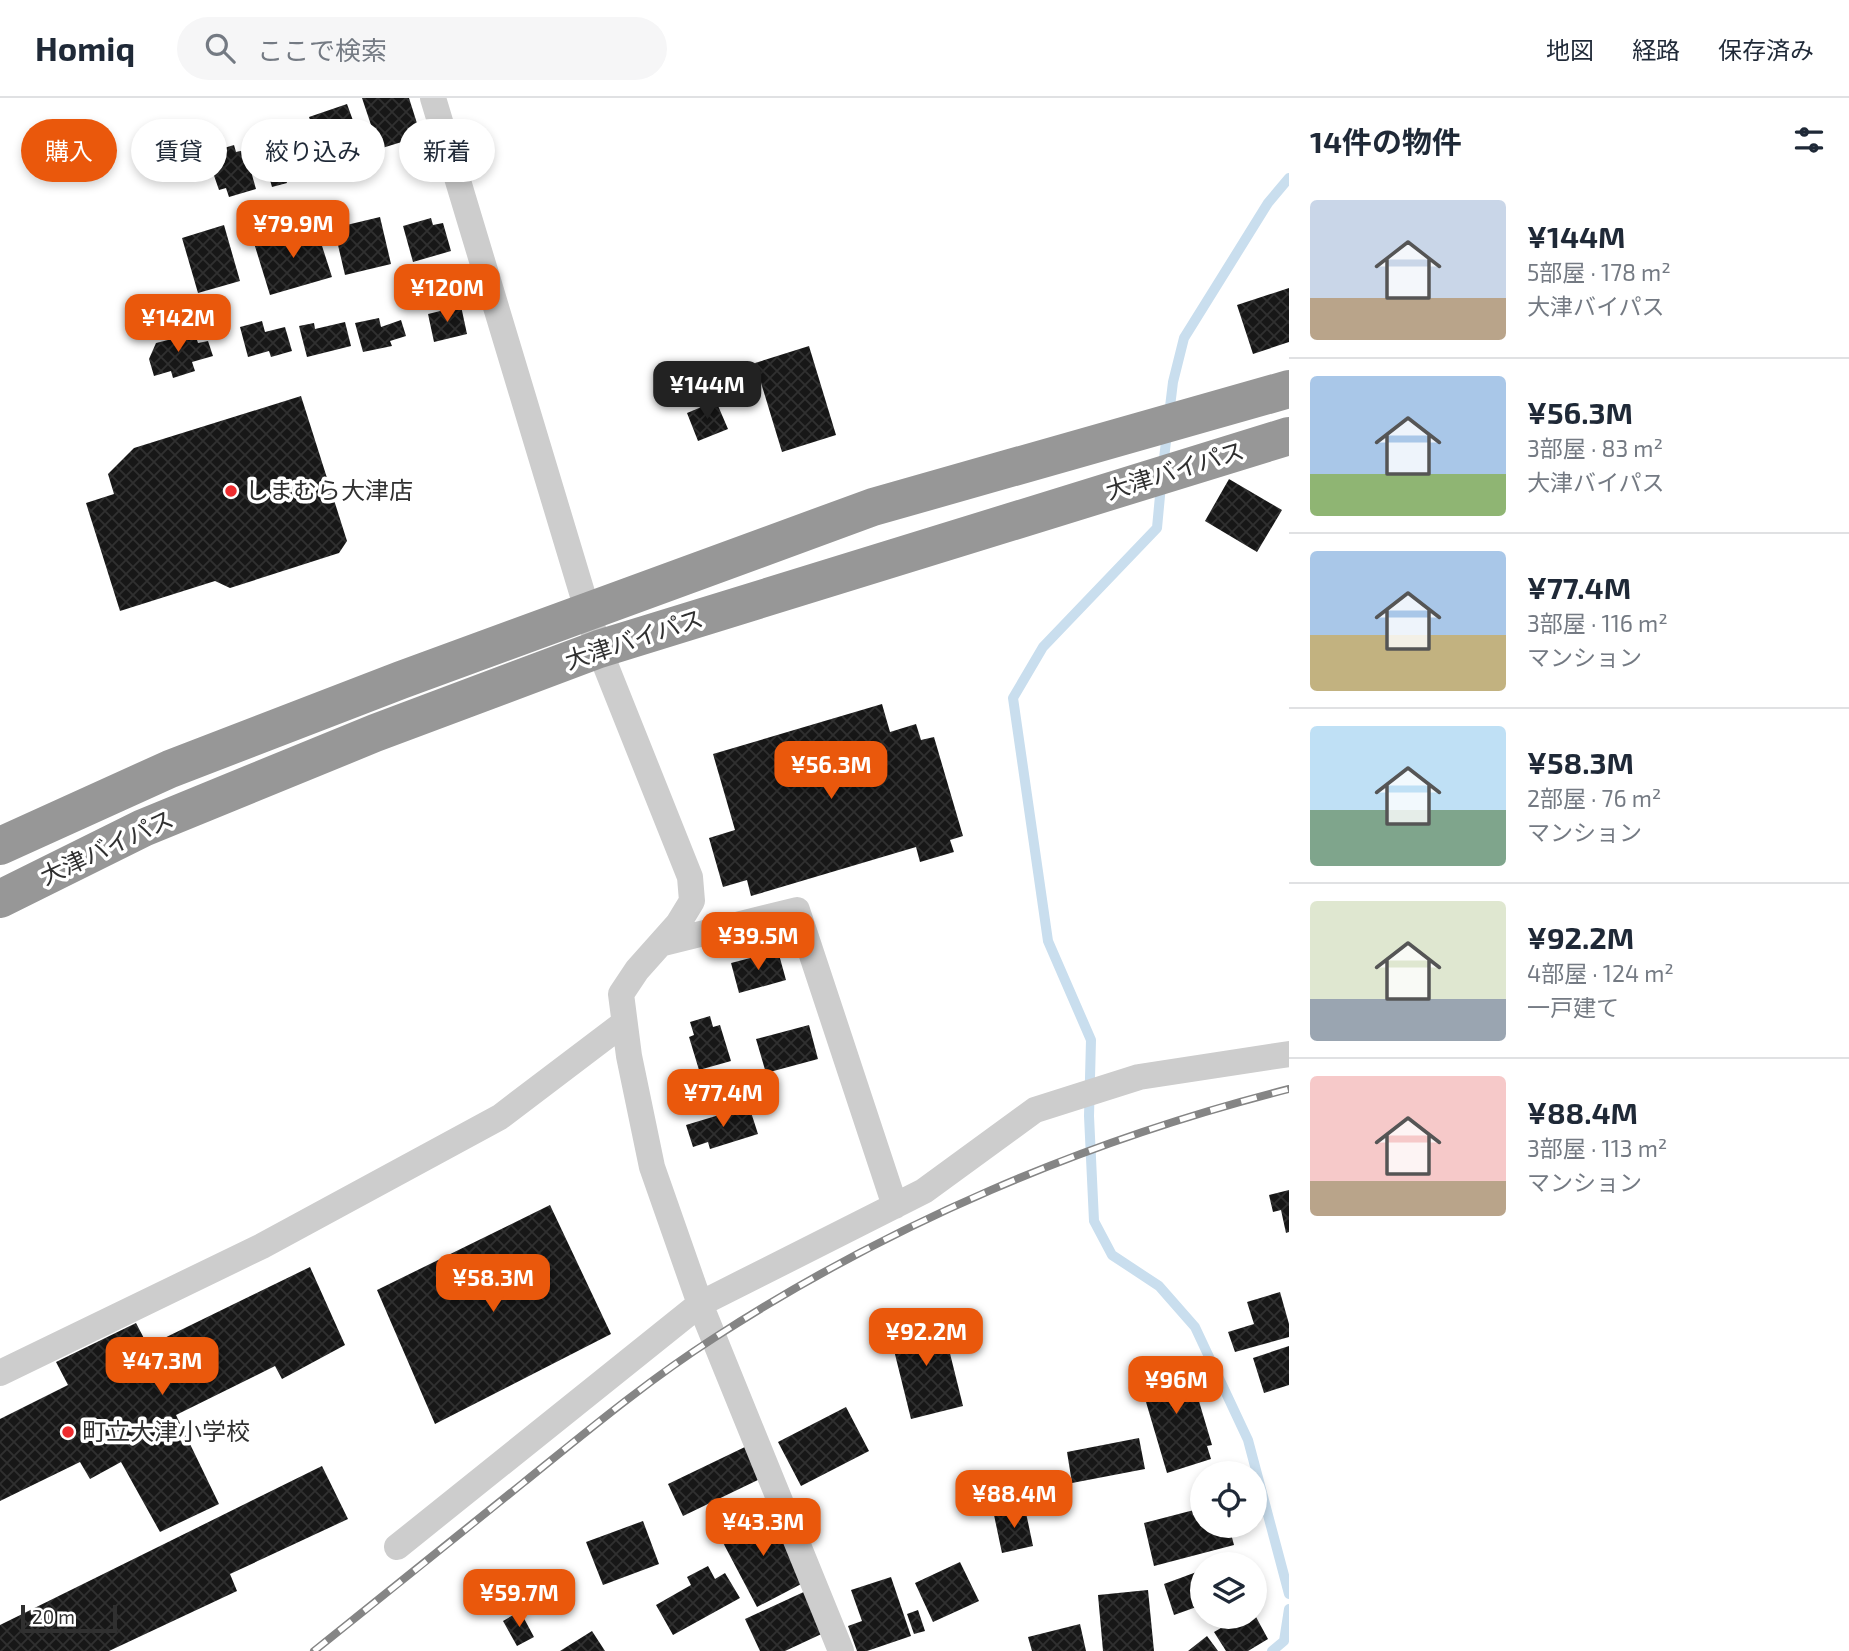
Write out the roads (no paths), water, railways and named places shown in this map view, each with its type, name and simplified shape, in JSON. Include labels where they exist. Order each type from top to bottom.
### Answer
[{"type":"highway","name":"大津バイパス","points":[[0,846],[170,769],[587,610],[873,507],[1289,389]]},
{"type":"highway","name":"大津バイパス","points":[[0,900],[143,828],[362,738],[599,649],[1289,436]]},
{"type":"street","points":[[433,98],[599,649],[690,877],[692,901],[678,925],[637,970],[621,994],[624,1023],[652,1167],[700,1304],[841,1651]]},
{"type":"street","points":[[660,944],[797,910],[895,1206]]},
{"type":"street","points":[[0,1373],[262,1246],[500,1117],[624,1023]]},
{"type":"street","points":[[397,1547],[700,1304],[923,1191],[1035,1110],[1139,1077],[1289,1054]]},
{"type":"waterway","points":[[1169,415],[1173,382],[1184,338],[1268,203],[1289,178]]},
{"type":"waterway","points":[[1163,467],[1167,433]]},
{"type":"waterway","points":[[1161,485],[1157,528],[1043,647],[1013,698],[1048,941],[1091,1040],[1089,1116],[1094,1221],[1112,1255],[1159,1286],[1195,1327],[1248,1440],[1289,1594]]},
{"type":"waterway","points":[[1272,1651],[1284,1641],[1289,1609]]},
{"type":"railway","points":[[314,1651],[641,1389],[689,1354],[781,1297],[920,1223],[1064,1160],[1138,1133],[1289,1089]]},
{"type":"place","name":"しまむら大津店","points":[[231,491]]},
{"type":"place","name":"町立大津小学校","points":[[68,1432]]}]
